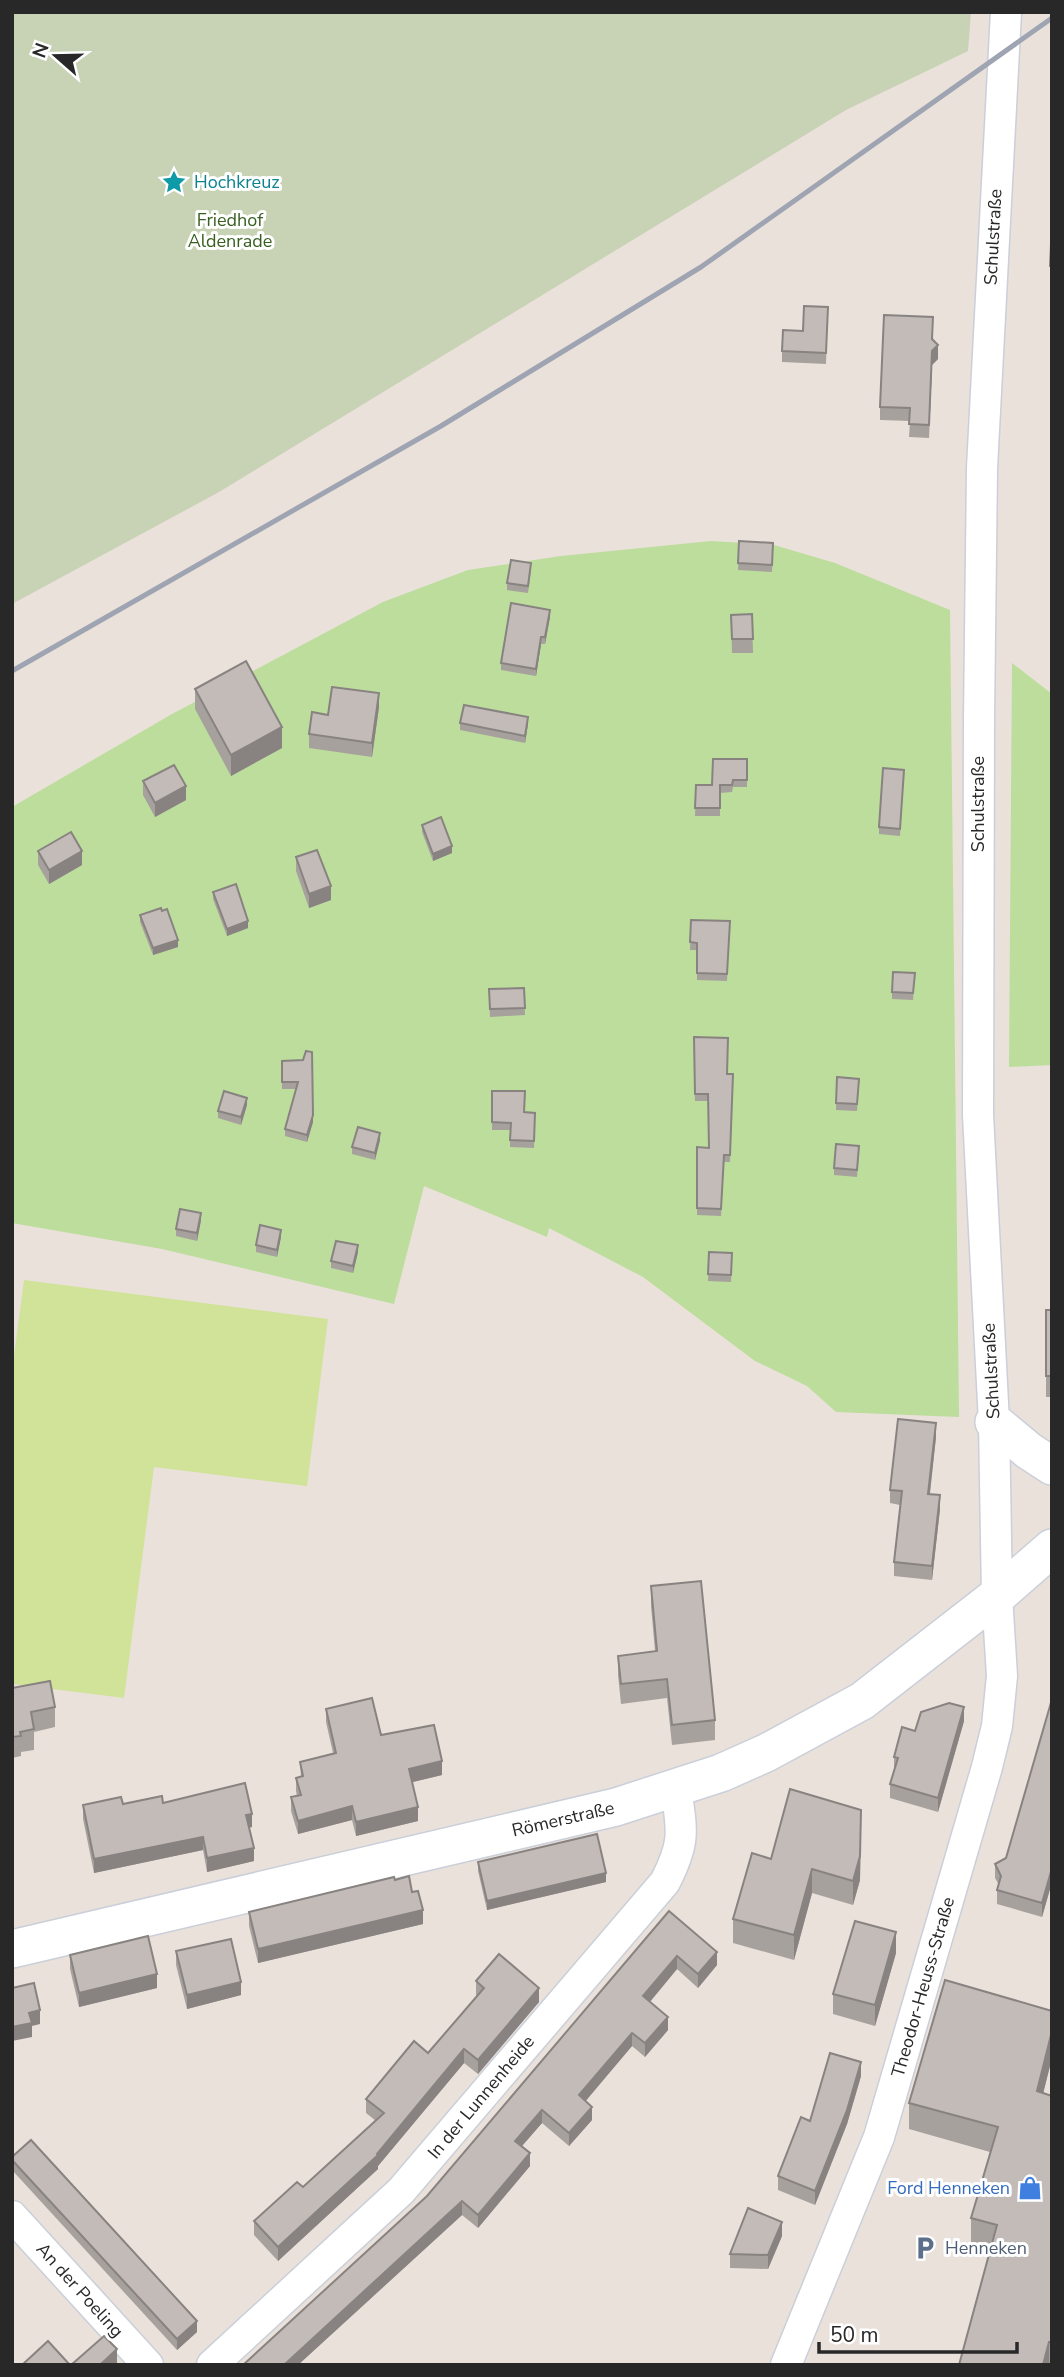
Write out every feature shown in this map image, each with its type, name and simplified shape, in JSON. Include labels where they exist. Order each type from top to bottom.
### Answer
[{"type":"street","name":"Schulstraße","points":[[997,1596],[994,1422],[978,1115],[979,719],[982,468],[1006,12]]},
{"type":"street","points":[[994,1422],[1052,1466]]},
{"type":"street","name":"Römerstraße","points":[[12,1949],[616,1807],[721,1773],[766,1753],[862,1701],[997,1596],[1052,1548]]},
{"type":"street","name":"Theodor-Heuss-Straße","points":[[786,2365],[879,2137],[987,1767],[997,1726],[1002,1676],[997,1596]]},
{"type":"street","name":"In der Lunnenheide","points":[[212,2365],[401,2191],[665,1881],[677,1859],[683,1833],[676,1788]]},
{"type":"street","name":"An der Poeling","points":[[12,2216],[148,2365]]},
{"type":"green space","name":"Friedhof Aldenrade","points":[[12,12],[971,12],[968,51],[846,110],[219,492],[12,604]]},
{"type":"green space","points":[[711,541],[774,545],[835,563],[950,610],[959,1417],[836,1412],[807,1386],[755,1361],[643,1277],[549,1228],[547,1237],[424,1186],[394,1304],[162,1249],[12,1223],[12,807],[172,714],[383,602],[468,570],[561,556]]},
{"type":"green space","points":[[1012,663],[1052,694],[1052,1065],[1009,1067]]},
{"type":"green space","points":[[24,1280],[328,1319],[307,1486],[154,1467],[124,1698],[12,1684],[12,1371]]},
{"type":"building","points":[[1051,244],[1052,266],[1050,266]]},
{"type":"building","points":[[804,306],[828,307],[826,353],[782,351],[783,330],[803,331]]},
{"type":"building","points":[[884,315],[933,317],[932,339],[938,345],[932,351],[929,425],[909,424],[910,408],[880,407]]},
{"type":"building","points":[[739,541],[773,543],[772,565],[738,563]]},
{"type":"building","points":[[511,560],[531,563],[528,586],[507,583]]},
{"type":"building","points":[[511,603],[550,610],[545,637],[541,637],[536,669],[501,663]]},
{"type":"building","points":[[752,614],[753,639],[732,639],[731,615]]},
{"type":"building","points":[[246,661],[282,727],[231,755],[195,689]]},
{"type":"building","points":[[332,687],[379,693],[372,743],[309,734],[312,712],[328,715]]},
{"type":"building","points":[[464,705],[528,717],[525,736],[460,723]]},
{"type":"building","points":[[713,759],[747,759],[747,780],[733,780],[732,785],[720,785],[720,808],[695,808],[696,785],[712,785]]},
{"type":"building","points":[[174,765],[186,786],[155,803],[143,781]]},
{"type":"building","points":[[883,768],[904,770],[900,829],[879,827]]},
{"type":"building","points":[[441,817],[452,846],[433,854],[422,825]]},
{"type":"building","points":[[71,832],[82,851],[49,870],[38,851]]},
{"type":"building","points":[[317,850],[331,886],[309,894],[296,857]]},
{"type":"building","points":[[236,884],[248,921],[227,929],[213,892]]},
{"type":"building","points":[[161,908],[162,911],[167,909],[178,940],[153,948],[140,915]]},
{"type":"building","points":[[691,920],[730,921],[727,974],[697,973],[697,943],[690,942]]},
{"type":"building","points":[[893,972],[915,973],[913,993],[892,992]]},
{"type":"building","points":[[524,988],[525,1008],[490,1009],[489,989]]},
{"type":"building","points":[[694,1037],[728,1038],[727,1074],[733,1074],[730,1155],[724,1155],[721,1209],[697,1208],[697,1147],[709,1148],[708,1094],[695,1094]]},
{"type":"building","points":[[306,1051],[312,1052],[313,1115],[307,1135],[285,1129],[298,1082],[282,1082],[282,1061],[303,1060]]},
{"type":"building","points":[[837,1077],[859,1079],[857,1104],[836,1103]]},
{"type":"building","points":[[224,1091],[247,1098],[241,1117],[218,1111]]},
{"type":"building","points":[[492,1091],[525,1091],[524,1112],[535,1113],[534,1141],[510,1140],[511,1123],[492,1122]]},
{"type":"building","points":[[358,1127],[380,1133],[375,1153],[352,1147]]},
{"type":"building","points":[[836,1144],[859,1146],[857,1170],[834,1168]]},
{"type":"building","points":[[180,1209],[201,1213],[197,1233],[176,1229]]},
{"type":"building","points":[[260,1225],[281,1230],[277,1250],[256,1245]]},
{"type":"building","points":[[336,1241],[358,1245],[353,1266],[331,1261]]},
{"type":"building","points":[[709,1252],[732,1253],[731,1275],[708,1274]]},
{"type":"building","points":[[1046,1310],[1052,1310],[1052,1376],[1046,1376]]},
{"type":"building","points":[[898,1419],[936,1423],[928,1494],[940,1495],[932,1566],[894,1562],[902,1491],[890,1490]]},
{"type":"building","points":[[701,1581],[715,1720],[672,1725],[667,1679],[621,1684],[618,1656],[657,1651],[651,1586]]},
{"type":"building","points":[[50,1681],[55,1707],[31,1712],[34,1729],[20,1732],[21,1736],[12,1737],[12,1688]]},
{"type":"building","points":[[372,1698],[381,1735],[434,1725],[442,1761],[409,1769],[418,1807],[356,1822],[352,1806],[298,1821],[291,1797],[301,1795],[296,1778],[303,1776],[300,1762],[336,1753],[326,1709]]},
{"type":"building","points":[[1052,1699],[1052,1868],[1042,1903],[997,1890],[1001,1876],[995,1864],[1006,1858]]},
{"type":"building","points":[[949,1703],[964,1707],[938,1798],[890,1784],[898,1758],[894,1757],[902,1727],[915,1731],[921,1712]]},
{"type":"building","points":[[245,1783],[252,1814],[246,1815],[254,1848],[207,1858],[203,1837],[94,1859],[83,1805],[121,1797],[123,1804],[162,1796],[163,1803]]},
{"type":"building","points":[[790,1789],[861,1810],[860,1856],[853,1881],[812,1869],[794,1935],[733,1919],[752,1853],[771,1859]]},
{"type":"building","points":[[597,1834],[606,1873],[487,1901],[478,1862]]},
{"type":"building","points":[[409,1876],[412,1892],[418,1891],[423,1910],[258,1949],[249,1912],[394,1877],[395,1880]]},
{"type":"building","points":[[669,1911],[717,1952],[698,1974],[677,1956],[643,1996],[668,2017],[645,2043],[632,2033],[579,2095],[592,2107],[569,2133],[542,2110],[515,2141],[530,2153],[478,2215],[462,2201],[284,2365],[243,2365],[427,2196]]},
{"type":"building","points":[[855,1921],[896,1932],[875,2005],[833,1994]]},
{"type":"building","points":[[148,1936],[157,1974],[79,1993],[70,1955]]},
{"type":"building","points":[[231,1939],[241,1982],[187,1995],[176,1951]]},
{"type":"building","points":[[499,1954],[539,1988],[478,2060],[464,2049],[378,2155],[278,2247],[254,2221],[297,2182],[303,2187],[384,2113],[366,2099],[414,2041],[428,2053],[484,1988],[476,1981]]},
{"type":"building","name":"Ford Henneken","points":[[945,1980],[1052,2011],[1052,2031],[1037,2091],[1052,2096],[1052,2342],[1049,2342],[1043,2365],[959,2365],[997,2225],[971,2218],[998,2127],[909,2103]]},
{"type":"building","points":[[34,1983],[40,2010],[29,2013],[32,2023],[12,2027],[12,1988]]},
{"type":"building","points":[[830,2053],[861,2062],[847,2110],[815,2191],[778,2176],[801,2117],[810,2121]]},
{"type":"building","points":[[31,2140],[197,2321],[177,2339],[12,2160]]},
{"type":"building","points":[[748,2208],[782,2222],[768,2255],[730,2254]]},
{"type":"building","points":[[104,2336],[117,2349],[100,2365],[71,2365]]},
{"type":"building","points":[[48,2341],[70,2365],[22,2365]]},
{"type":"railway","points":[[12,671],[441,426],[701,267],[1052,18]]},
{"type":"place","name":"Hochkreuz","points":[[174,182]]},
{"type":"place","name":"Ford Henneken","points":[[1030,2188]]},
{"type":"place","name":"Henneken","points":[[925,2248]]}]
